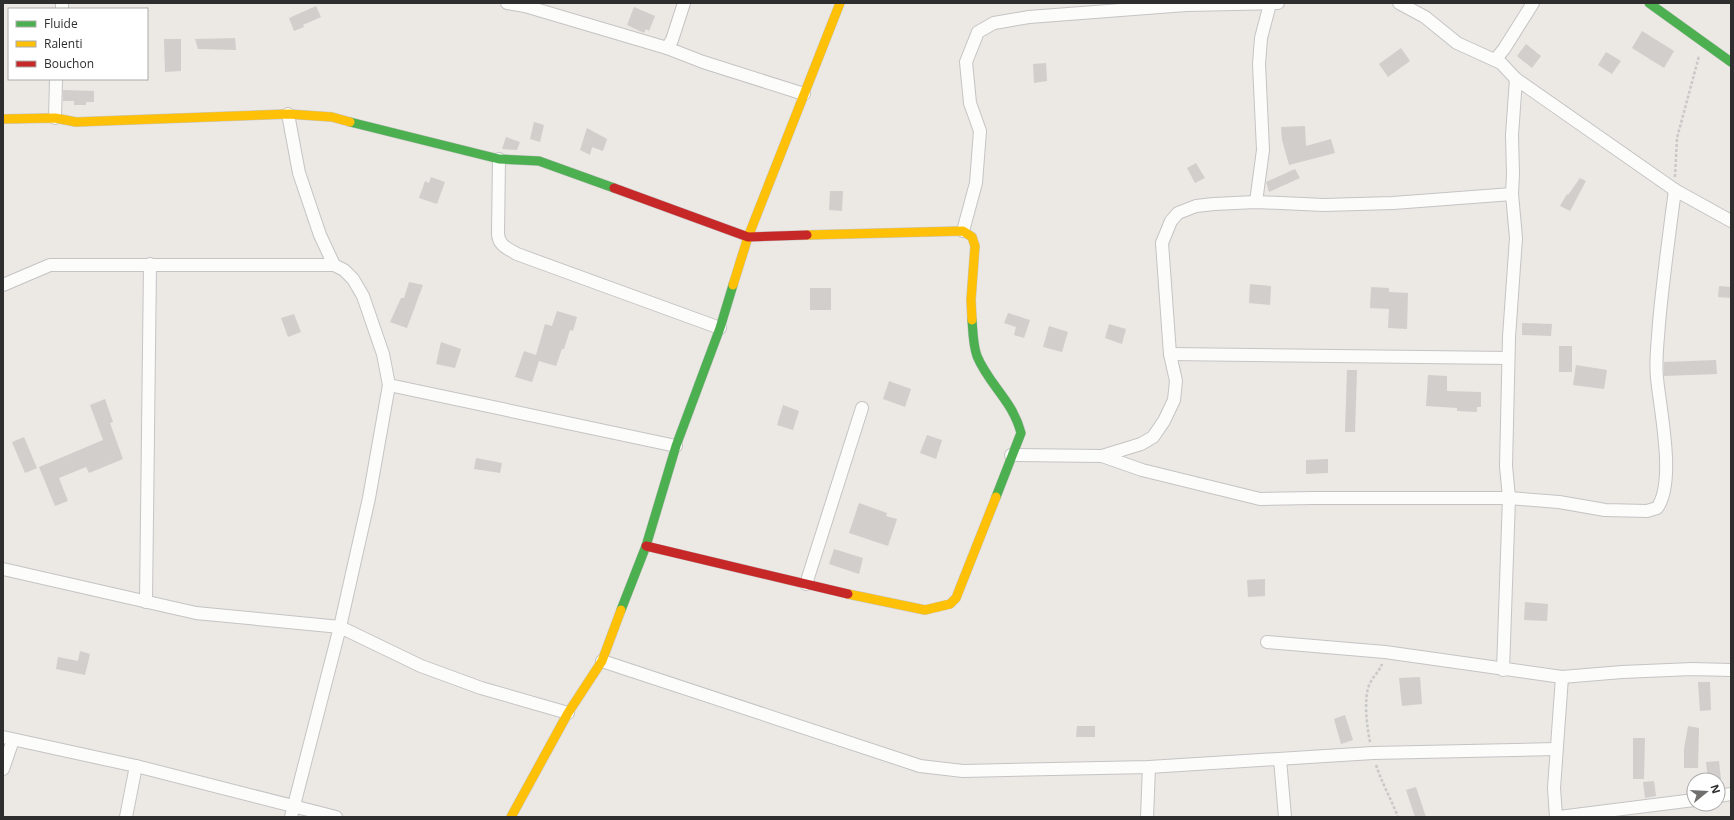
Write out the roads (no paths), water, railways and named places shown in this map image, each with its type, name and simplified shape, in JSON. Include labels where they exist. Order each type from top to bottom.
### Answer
[{"type":"street","points":[[507,3],[527,4],[667,48],[704,62],[804,94]]},
{"type":"street","points":[[667,48],[672,40],[684,3]]},
{"type":"street","points":[[510,817],[568,713],[602,662],[646,546],[676,446],[720,328],[748,237],[840,3]]},
{"type":"street","points":[[1399,3],[1424,17],[1457,43],[1495,60],[1516,79],[1674,190],[1731,221]]},
{"type":"street","points":[[1495,60],[1504,50],[1533,3]]},
{"type":"street","points":[[1649,3],[1731,62]]},
{"type":"street","points":[[963,231],[977,175],[980,131],[970,103],[966,62],[978,32],[994,23],[1029,17],[1186,5],[1274,4],[1261,38],[1260,64],[1262,150],[1256,202]]},
{"type":"street","points":[[1503,670],[1509,498],[1506,466],[1508,358],[1516,238],[1512,194],[1512,136],[1516,79]]},
{"type":"street","points":[[55,118],[56,80]]},
{"type":"street","points":[[288,114],[299,172],[320,235],[334,266]]},
{"type":"street","points":[[3,119],[55,118],[76,122],[288,114],[332,117],[499,159],[539,161],[748,237],[963,231],[970,235],[976,244],[971,301],[974,346],[978,359],[1014,409],[1020,421],[1021,433],[1011,455],[956,598],[950,604],[925,610],[806,584],[646,546]]},
{"type":"street","points":[[499,159],[498,240],[501,244],[517,254],[720,328]]},
{"type":"street","points":[[1102,456],[1142,470],[1260,499],[1509,498],[1559,502],[1605,510],[1647,511],[1657,508],[1663,500],[1666,454],[1657,376],[1657,358],[1662,292],[1674,190]]},
{"type":"street","points":[[1011,455],[1102,456],[1141,444],[1153,437],[1164,421],[1174,400],[1176,380],[1170,354],[1162,243],[1171,221],[1178,213],[1196,206],[1256,202],[1324,205],[1393,203],[1512,194]]},
{"type":"street","points":[[146,602],[150,264]]},
{"type":"street","points":[[3,285],[50,265],[150,264],[334,266],[344,270],[353,279],[363,296],[383,354],[389,385],[369,498],[340,627],[291,817]]},
{"type":"street","points":[[1170,354],[1508,358]]},
{"type":"street","points":[[389,385],[676,446]]},
{"type":"street","points":[[806,584],[862,408]]},
{"type":"street","points":[[3,569],[196,613],[340,627],[421,666],[481,688],[568,713]]},
{"type":"street","points":[[1267,642],[1385,652],[1503,670],[1562,677],[1638,671],[1731,670]]},
{"type":"street","points":[[602,662],[920,766],[964,771],[1149,766],[1373,753],[1556,749]]},
{"type":"street","points":[[1562,677],[1554,788],[1557,817],[1686,801]]},
{"type":"street","points":[[3,769],[8,739],[136,766],[295,805],[336,817]]},
{"type":"street","points":[[1280,759],[1285,817]]},
{"type":"street","points":[[126,817],[136,766]]},
{"type":"street","points":[[1147,817],[1149,766]]}]
